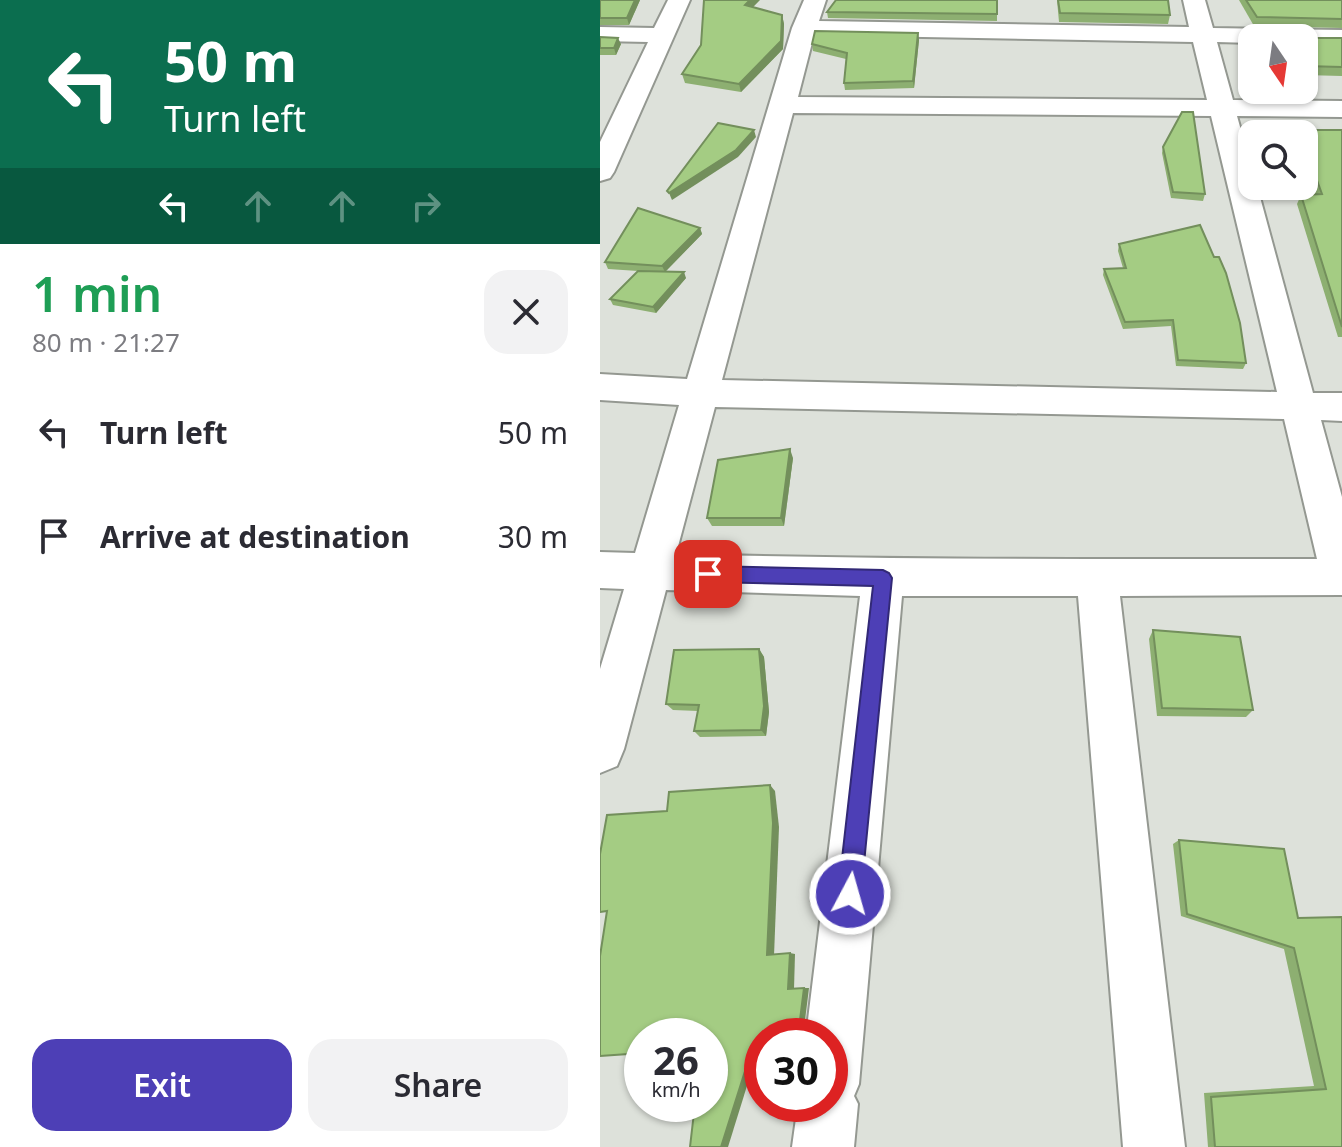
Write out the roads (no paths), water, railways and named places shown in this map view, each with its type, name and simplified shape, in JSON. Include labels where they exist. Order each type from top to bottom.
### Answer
[{"type":"street","points":[[600,172],[679,0]]},
{"type":"street","points":[[600,570],[883,578],[1342,575],[1194,0]]},
{"type":"street","points":[[600,749],[810,14],[1342,37]]},
{"type":"street","points":[[600,34],[663,35]]},
{"type":"street","points":[[600,101],[634,101]]},
{"type":"street","points":[[782,105],[1342,109]]},
{"type":"street","points":[[600,387],[701,393],[1342,407]]},
{"type":"street","points":[[1097,575],[1154,1147]]},
{"type":"street","points":[[837,1018],[883,578]]},
{"type":"street","points":[[823,1147],[826,1122]]}]
